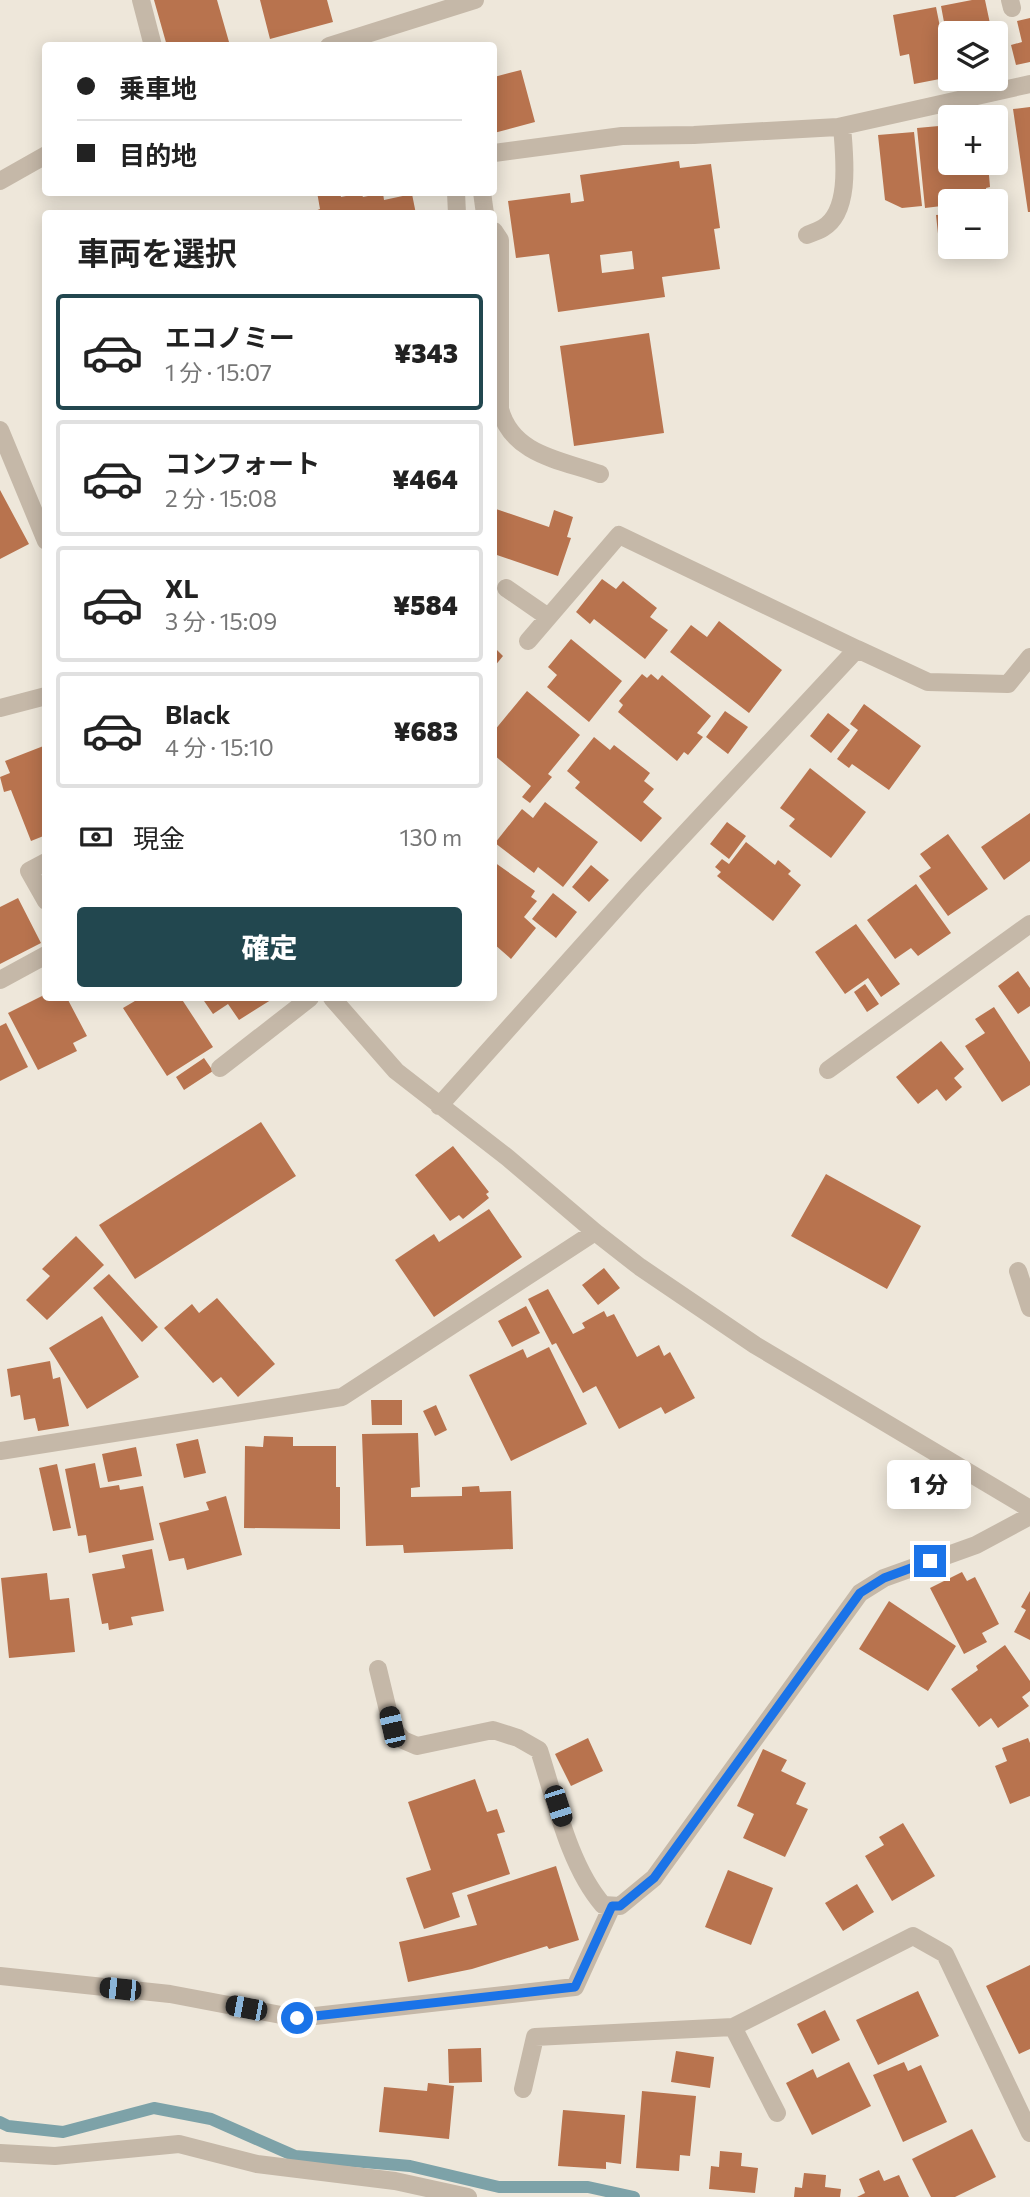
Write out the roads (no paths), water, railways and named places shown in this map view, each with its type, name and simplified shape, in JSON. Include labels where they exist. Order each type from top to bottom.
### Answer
[{"type":"street","points":[[141,0],[152,42]]},
{"type":"street","points":[[342,42],[475,0]]},
{"type":"street","points":[[497,153],[622,136],[694,135],[842,126],[1030,84]]},
{"type":"street","points":[[807,235],[825,228],[836,212],[843,190],[845,166],[842,126]]},
{"type":"street","points":[[0,181],[42,157]]},
{"type":"street","points":[[497,236],[500,240],[500,409],[503,421],[509,433],[522,444],[539,453],[600,474]]},
{"type":"street","points":[[0,430],[38,501],[42,521]]},
{"type":"street","points":[[528,641],[619,535],[928,682],[1008,684],[1030,657]]},
{"type":"street","points":[[506,587],[548,617]]},
{"type":"street","points":[[439,1107],[636,886],[857,649]]},
{"type":"street","points":[[0,708],[42,697]]},
{"type":"street","points":[[42,864],[29,871],[42,894]]},
{"type":"street","points":[[828,1070],[1030,924]]},
{"type":"street","points":[[0,980],[42,957]]},
{"type":"street","points":[[220,1068],[306,1001]]},
{"type":"street","points":[[335,1001],[396,1071],[640,1266],[755,1345],[1030,1509]]},
{"type":"street","points":[[0,1451],[342,1396],[595,1232]]},
{"type":"street","points":[[1018,1271],[1030,1308]]},
{"type":"street","points":[[1014,1499],[1030,1490]]},
{"type":"street","points":[[378,1669],[392,1727],[403,1741],[417,1746],[493,1730],[518,1738],[539,1750],[570,1843],[591,1892],[603,1905],[620,1906],[654,1878],[860,1593],[884,1578],[976,1545],[1030,1516]]},
{"type":"street","points":[[0,1976],[170,1994],[297,2018],[575,1987],[612,1906]]},
{"type":"street","points":[[523,2089],[535,2037],[733,2027],[913,1936],[945,1954],[1030,2133]]},
{"type":"street","points":[[733,2027],[777,2113]]},
{"type":"street","points":[[0,2152],[55,2157],[179,2144],[257,2164],[395,2181],[468,2197]]},
{"type":"waterway","points":[[0,2122],[8,2126],[63,2132],[154,2108],[211,2119],[295,2156],[410,2166],[499,2187],[588,2187],[634,2197]]}]
